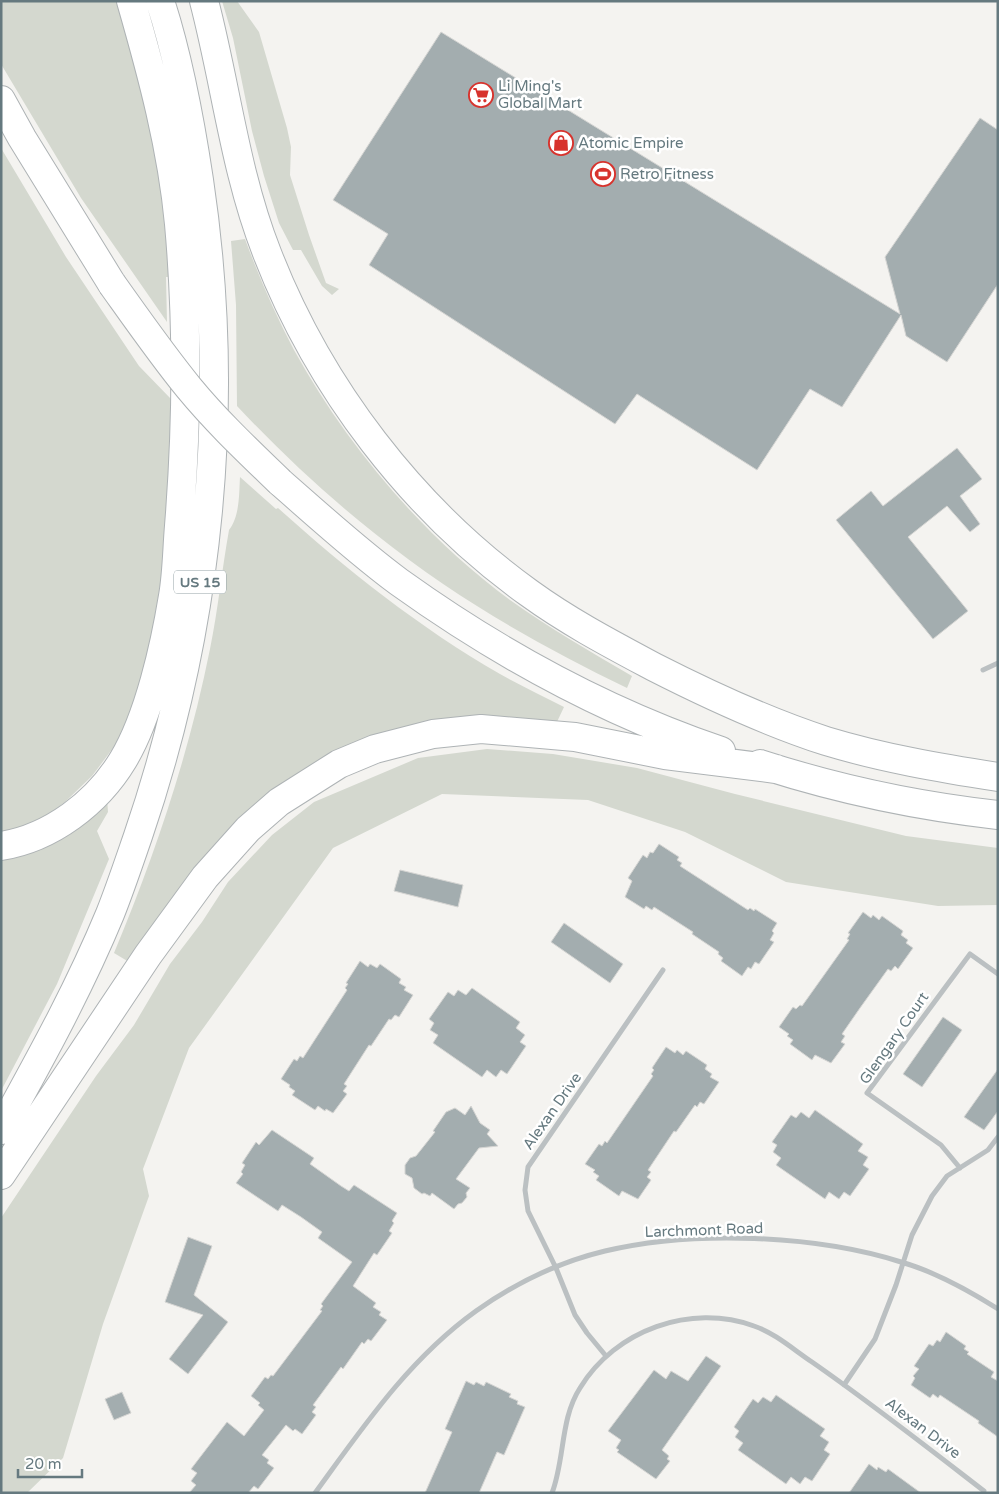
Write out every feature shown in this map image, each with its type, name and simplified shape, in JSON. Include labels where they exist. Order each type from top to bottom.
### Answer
[{"type":"highway","points":[[1,846],[36,836],[86,806],[123,761],[136,734],[150,695],[173,595],[185,439],[185,325],[178,222],[167,145],[149,63],[131,1]]},
{"type":"highway","name":"US 15","points":[[1,1130],[79,984],[111,912],[126,871],[161,764],[185,668],[200,581],[210,495],[214,407],[214,339],[207,240],[192,131],[160,1]]},
{"type":"highway","points":[[204,1],[248,194],[266,251],[289,306],[315,355],[346,404],[379,449],[418,494],[475,550],[529,593],[595,636],[686,683],[755,714],[827,741],[927,766],[998,777]]},
{"type":"highway","points":[[1,100],[22,138],[112,284],[190,389],[234,438],[280,482],[346,540],[398,581],[466,628],[546,674],[590,697],[666,731],[776,769],[843,788],[897,799],[998,815]]},
{"type":"highway","points":[[1,1175],[148,955],[205,877],[260,818],[279,802],[339,764],[375,749],[433,734],[481,729],[575,737],[665,755],[776,769]]},
{"type":"street","points":[[983,670],[998,663]]},
{"type":"street","name":"Glengary Court","points":[[960,1168],[941,1145],[867,1093],[970,954],[998,974]]},
{"type":"street","name":"Alexan Drive","points":[[606,1356],[587,1333],[576,1315],[556,1268],[528,1211],[524,1190],[528,1167],[663,970]]},
{"type":"street","points":[[844,1384],[876,1339],[912,1235],[932,1196],[947,1176],[988,1150],[998,1137]]},
{"type":"street","name":"Larchmont Road","points":[[315,1493],[380,1403],[413,1366],[442,1338],[476,1311],[530,1278],[605,1251],[677,1241],[735,1239],[817,1243],[849,1248],[902,1262],[939,1276],[998,1309]]},
{"type":"street","name":"Alexan Drive","points":[[552,1493],[559,1470],[570,1407],[592,1370],[620,1344],[651,1328],[688,1319],[721,1318],[755,1326],[780,1340],[844,1384],[984,1491],[983,1493]]},
{"type":"shaded area","points":[[1,1],[119,1],[141,83],[163,196],[171,277],[166,277],[167,322],[81,198],[1,64]]},
{"type":"shaded area","points":[[222,1],[237,1],[259,32],[287,128],[291,147],[290,175],[326,283],[339,289],[332,295],[322,286],[301,250],[293,250],[279,223],[252,131],[233,38]]},
{"type":"shaded area","points":[[1,148],[66,257],[139,366],[171,399],[174,432],[165,556],[149,650],[137,697],[116,744],[92,776],[65,802],[43,819],[19,829],[1,833]]},
{"type":"shaded area","points":[[245,239],[280,323],[294,350],[338,420],[389,487],[447,547],[510,600],[555,630],[632,676],[627,688],[514,628],[444,585],[412,562],[381,539],[321,488],[292,462],[237,406],[236,305],[231,241]]},
{"type":"shaded area","points":[[240,477],[357,576],[413,618],[500,674],[564,707],[556,724],[352,746],[129,962],[114,953],[170,804],[192,727],[213,634],[229,530],[237,511]]},
{"type":"shaded area","points":[[487,749],[553,754],[637,768],[906,836],[998,848],[998,905],[938,906],[786,882],[685,832],[588,800],[442,794],[333,848],[189,1048],[143,1169],[149,1196],[103,1324],[63,1458],[27,1493],[1,1493],[1,1218],[96,1076],[134,1025],[170,964],[202,922],[228,882],[272,835],[314,802],[418,758]]},
{"type":"shaded area","points":[[107,798],[108,812],[97,831],[109,859],[57,984],[1,1091],[1,859],[51,843],[89,820]]},
{"type":"building","points":[[441,32],[900,314],[885,257],[980,118],[998,130],[998,284],[947,362],[906,336],[901,315],[842,407],[810,389],[757,470],[637,394],[615,424],[369,265],[388,234],[333,200]]},
{"type":"building","points":[[957,448],[982,479],[960,496],[980,524],[970,532],[947,506],[908,537],[968,611],[933,639],[836,520],[871,491],[883,506]]},
{"type":"building","points":[[659,844],[679,857],[677,860],[682,863],[680,866],[748,910],[750,908],[754,911],[755,909],[777,923],[772,931],[774,933],[770,940],[774,942],[759,964],[755,962],[751,969],[748,967],[742,976],[721,961],[723,958],[718,954],[719,952],[692,934],[693,932],[654,907],[652,910],[646,906],[644,909],[625,897],[632,881],[628,878],[643,855],[647,858],[650,852],[653,853]]},
{"type":"building","points":[[400,870],[463,885],[458,907],[394,891]]},
{"type":"building","points":[[863,912],[871,918],[873,915],[879,920],[882,916],[903,931],[901,935],[908,940],[906,943],[913,948],[898,969],[895,966],[891,971],[888,969],[860,1008],[842,1034],[845,1036],[841,1042],[845,1044],[831,1063],[815,1055],[812,1060],[790,1044],[793,1040],[787,1036],[789,1034],[779,1027],[793,1007],[796,1009],[800,1005],[802,1006],[849,940],[847,939],[850,934],[848,933]]},
{"type":"building","points":[[564,923],[623,964],[610,983],[551,942]]},
{"type":"building","points":[[360,961],[368,967],[370,964],[377,968],[380,964],[401,979],[399,983],[406,987],[404,990],[413,995],[399,1017],[395,1015],[391,1020],[389,1019],[371,1046],[369,1045],[344,1084],[347,1086],[343,1091],[347,1094],[333,1113],[326,1109],[325,1111],[318,1106],[315,1110],[292,1095],[295,1091],[281,1079],[294,1059],[297,1061],[300,1056],[303,1058],[347,990],[345,988],[348,984],[346,983]]},
{"type":"building","points":[[472,988],[520,1022],[516,1028],[525,1035],[520,1042],[526,1046],[507,1074],[501,1070],[496,1077],[487,1070],[482,1077],[433,1043],[438,1035],[430,1030],[434,1023],[429,1019],[448,992],[454,996],[458,990],[466,995]]},
{"type":"building","points":[[943,1017],[962,1030],[922,1087],[903,1074]]},
{"type":"building","points":[[666,1047],[675,1053],[677,1050],[683,1055],[686,1051],[707,1065],[705,1069],[712,1074],[710,1077],[719,1082],[704,1104],[700,1102],[697,1107],[695,1105],[676,1132],[674,1131],[648,1170],[651,1172],[647,1177],[651,1180],[638,1199],[622,1191],[619,1196],[596,1180],[599,1176],[593,1172],[595,1170],[585,1164],[599,1144],[602,1146],[605,1141],[607,1143],[653,1076],[651,1074],[654,1070],[652,1068]]},
{"type":"building","points":[[998,1069],[998,1111],[984,1130],[964,1117]]},
{"type":"building","points":[[471,1106],[480,1123],[490,1130],[487,1134],[498,1146],[479,1148],[456,1179],[470,1188],[466,1193],[467,1197],[454,1209],[432,1193],[430,1196],[422,1194],[414,1188],[412,1178],[405,1174],[405,1165],[410,1158],[416,1156],[435,1132],[433,1131],[446,1112],[455,1108],[465,1115]]},
{"type":"building","points":[[815,1110],[863,1144],[858,1151],[868,1157],[863,1165],[869,1169],[850,1196],[844,1192],[839,1199],[829,1192],[825,1199],[776,1165],[781,1158],[773,1152],[777,1145],[772,1142],[791,1115],[796,1118],[801,1112],[809,1118]]},
{"type":"building","points":[[272,1130],[314,1158],[310,1164],[341,1186],[349,1191],[354,1185],[397,1213],[389,1231],[392,1233],[377,1255],[374,1253],[353,1286],[376,1303],[373,1307],[381,1312],[379,1315],[387,1320],[371,1341],[368,1339],[364,1344],[362,1342],[343,1369],[341,1367],[313,1405],[316,1407],[312,1412],[316,1415],[302,1434],[295,1429],[293,1431],[286,1425],[262,1455],[269,1460],[267,1463],[274,1468],[258,1489],[254,1486],[248,1493],[189,1493],[196,1485],[191,1481],[197,1473],[191,1469],[227,1422],[244,1436],[264,1410],[258,1405],[260,1403],[251,1396],[265,1377],[268,1379],[271,1375],[273,1376],[322,1311],[320,1310],[323,1306],[321,1304],[352,1262],[318,1238],[322,1232],[301,1217],[282,1205],[278,1211],[236,1183],[243,1174],[241,1172],[245,1165],[242,1163],[256,1142],[259,1145]]},
{"type":"building","points":[[188,1237],[212,1246],[194,1295],[228,1322],[188,1374],[169,1359],[203,1315],[165,1302]]},
{"type":"building","points":[[946,1332],[966,1346],[964,1349],[969,1352],[967,1354],[994,1372],[991,1377],[998,1381],[998,1437],[978,1423],[979,1421],[940,1395],[938,1398],[933,1394],[930,1398],[911,1385],[915,1378],[913,1376],[919,1369],[914,1366],[929,1344],[933,1346],[937,1340],[940,1342]]},
{"type":"building","points":[[706,1356],[721,1366],[662,1450],[669,1456],[667,1459],[670,1461],[656,1479],[617,1452],[619,1450],[616,1448],[621,1440],[608,1431],[654,1370],[666,1379],[671,1371],[688,1381]]},
{"type":"building","points":[[466,1381],[474,1385],[476,1382],[484,1386],[486,1382],[511,1394],[509,1397],[518,1401],[517,1404],[525,1407],[504,1455],[497,1452],[479,1493],[425,1493],[452,1432],[445,1429]]},
{"type":"building","points":[[122,1392],[131,1413],[114,1420],[105,1399]]},
{"type":"building","points":[[776,1395],[825,1429],[820,1436],[829,1442],[824,1450],[830,1454],[812,1481],[805,1477],[800,1484],[791,1477],[786,1484],[738,1450],[743,1443],[735,1437],[739,1431],[734,1427],[753,1399],[758,1403],[763,1397],[771,1402]]},
{"type":"building","points":[[869,1464],[877,1470],[878,1467],[886,1472],[888,1469],[921,1493],[849,1493]]},
{"type":"place","name":"Li Ming's Global Mart","points":[[481,95]]},
{"type":"place","name":"Atomic Empire","points":[[561,143]]},
{"type":"place","name":"Retro Fitness","points":[[603,174]]}]
